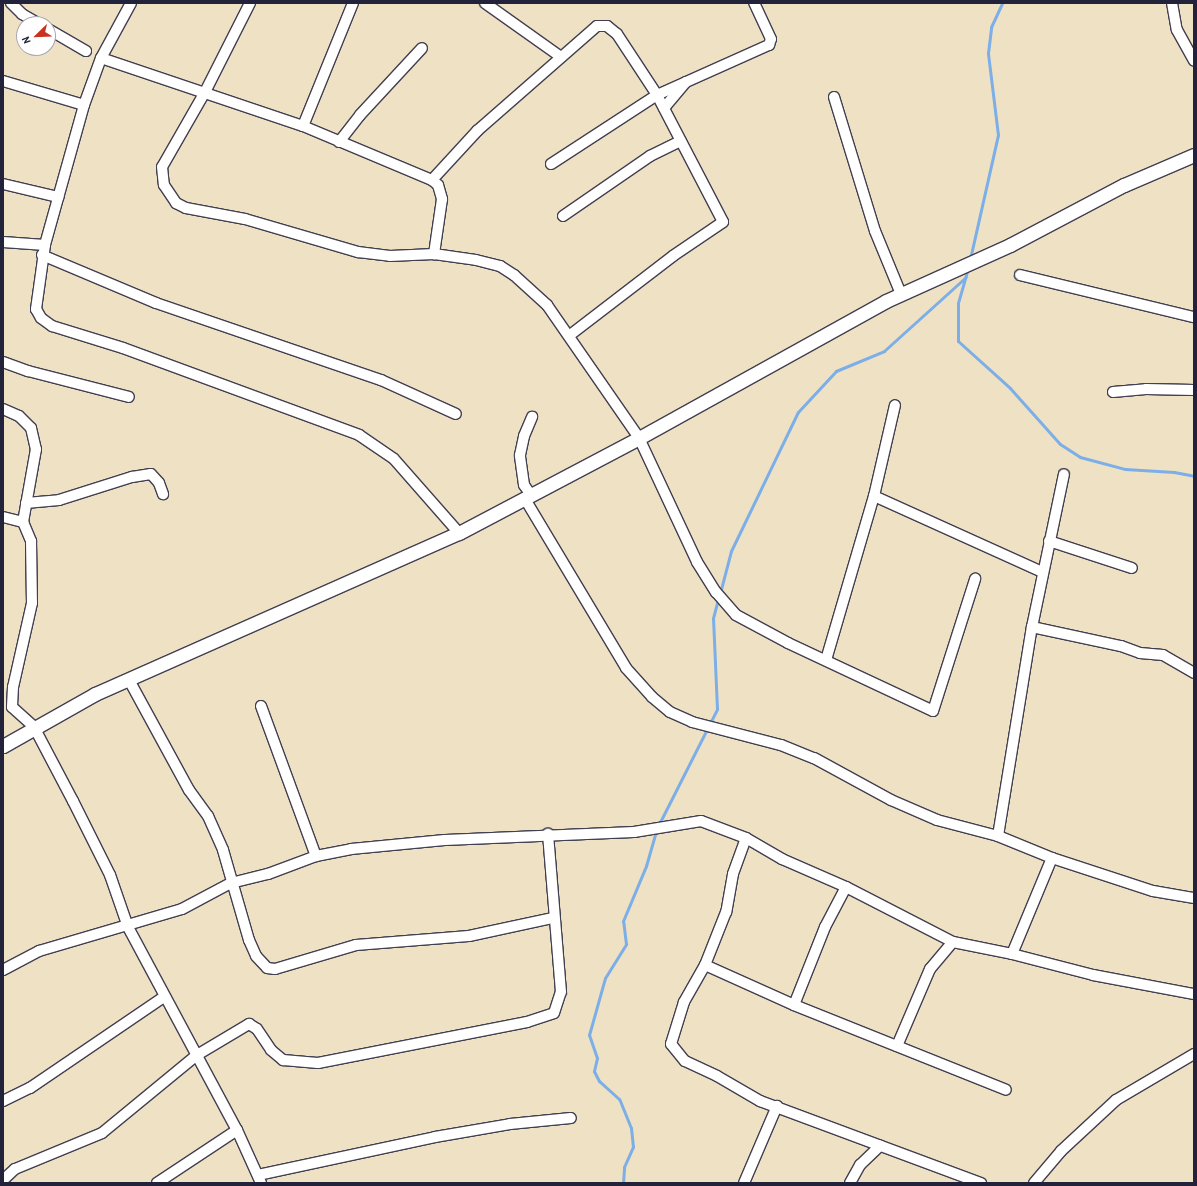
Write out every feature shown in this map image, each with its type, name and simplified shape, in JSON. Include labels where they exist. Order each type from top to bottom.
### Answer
[{"type":"street","points":[[11,3],[25,16]]},
{"type":"street","points":[[131,3],[101,58],[84,106],[44,245],[36,309],[47,322],[360,435],[394,459],[459,533]]},
{"type":"street","points":[[250,3],[205,92],[162,167],[164,185],[176,203],[186,208],[245,219],[358,252],[390,256],[434,254],[476,260],[500,266],[514,275],[547,305],[570,335],[639,438],[697,562],[716,592],[736,615],[788,643],[933,711],[975,579]]},
{"type":"street","points":[[303,126],[353,3]]},
{"type":"street","points":[[485,3],[498,6],[561,57]]},
{"type":"street","points":[[551,164],[657,95],[687,80],[769,45],[771,39],[754,3]]},
{"type":"street","points":[[1172,3],[1177,30],[1194,61]]},
{"type":"street","points":[[432,180],[477,131],[561,57],[597,26],[607,26],[630,52],[657,95],[722,218],[721,226],[673,256],[570,335]]},
{"type":"street","points":[[56,34],[86,51]]},
{"type":"street","points":[[339,142],[360,115],[422,48]]},
{"type":"street","points":[[101,58],[303,126],[432,180],[438,185],[442,199],[434,254]]},
{"type":"street","points":[[664,108],[687,80]]},
{"type":"street","points":[[3,81],[84,106]]},
{"type":"street","points":[[834,97],[875,231],[901,294]]},
{"type":"street","points":[[563,216],[650,156],[681,141]]},
{"type":"street","points":[[3,746],[74,705],[459,533],[639,438],[901,294],[1010,245],[1124,185],[1194,155]]},
{"type":"street","points":[[3,184],[58,197]]},
{"type":"street","points":[[3,242],[44,245]]},
{"type":"street","points":[[42,255],[156,303],[381,380],[456,414]]},
{"type":"street","points":[[1020,275],[1194,317]]},
{"type":"street","points":[[3,362],[28,371],[129,397]]},
{"type":"street","points":[[1113,392],[1146,389],[1194,390]]},
{"type":"street","points":[[826,660],[874,496],[895,405]]},
{"type":"street","points":[[3,409],[19,416],[34,433],[35,464],[23,522],[31,541],[32,603],[7,707],[34,727],[110,875],[128,927],[164,997],[237,1130],[259,1179],[435,1137],[510,1124],[571,1118]]},
{"type":"street","points":[[532,417],[524,436],[520,455],[524,485],[528,497],[626,668],[652,697],[670,712],[692,722],[781,745],[814,758],[891,800],[937,820],[998,836],[1052,858],[1153,891],[1194,898]]},
{"type":"street","points":[[26,503],[59,500],[132,477],[151,474],[160,483],[163,494]]},
{"type":"street","points":[[998,836],[1042,572],[1064,474]]},
{"type":"street","points":[[874,496],[1042,572]]},
{"type":"street","points":[[3,517],[23,522]]},
{"type":"street","points":[[1049,540],[1132,568]]},
{"type":"street","points":[[1032,627],[1120,646],[1140,653],[1163,655],[1194,672]]},
{"type":"street","points":[[128,680],[189,790],[208,816],[222,850],[249,940],[256,956],[267,968],[275,969],[356,945],[469,936],[553,918]]},
{"type":"street","points":[[261,706],[316,856]]},
{"type":"street","points":[[3,970],[39,951],[128,927],[182,909],[231,883],[268,874],[316,856],[351,849],[406,843],[548,834],[634,832],[702,821],[746,838],[782,859],[846,887],[953,942],[1012,954],[1093,975],[1194,994]]},
{"type":"street","points":[[3,1180],[15,1170],[102,1133],[197,1056],[249,1024],[257,1029],[272,1050],[283,1060],[318,1063],[528,1022],[554,1013],[561,992],[553,918],[548,834]]},
{"type":"street","points":[[746,838],[733,874],[726,912],[706,965],[684,1002],[671,1044],[685,1061],[718,1076],[760,1101],[777,1106],[824,1127],[880,1146],[964,1180],[981,1183]]},
{"type":"street","points":[[1012,954],[1052,858]]},
{"type":"street","points":[[794,1005],[825,927],[846,887]]},
{"type":"street","points":[[897,1046],[930,969],[953,942]]},
{"type":"street","points":[[706,965],[794,1005],[1006,1090]]},
{"type":"street","points":[[3,1101],[30,1088],[164,997]]},
{"type":"street","points":[[1034,1183],[1061,1151],[1116,1100],[1193,1056]]},
{"type":"street","points":[[744,1183],[777,1106]]},
{"type":"street","points":[[157,1183],[237,1130]]},
{"type":"street","points":[[850,1183],[860,1165],[880,1146]]},
{"type":"waterway","points":[[970,259],[998,135],[988,53],[991,27],[1002,3]]},
{"type":"waterway","points":[[968,268],[958,304],[958,341],[1010,388],[1060,444],[1080,457],[1125,469],[1174,472],[1194,476]]},
{"type":"waterway","points":[[720,593],[731,551],[798,412],[836,371],[884,351],[966,277]]},
{"type":"waterway","points":[[658,826],[717,709],[713,618],[718,599]]},
{"type":"waterway","points":[[623,1183],[624,1167],[633,1147],[631,1128],[619,1099],[599,1081],[594,1071],[597,1058],[589,1035],[605,978],[626,944],[623,921],[646,866],[656,831]]}]
